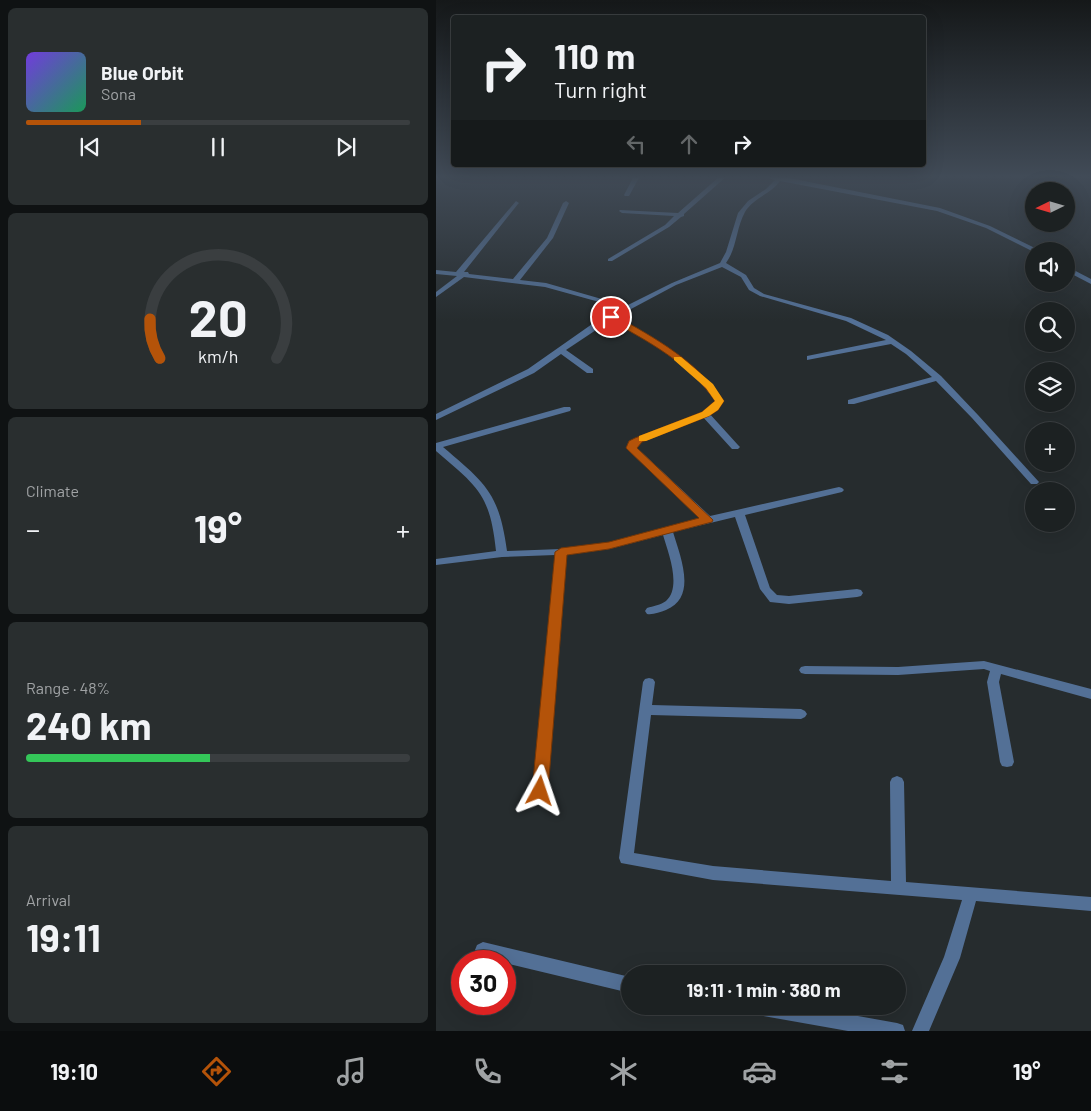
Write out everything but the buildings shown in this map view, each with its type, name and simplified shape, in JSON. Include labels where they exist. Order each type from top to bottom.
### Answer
[{"type":"street","points":[[436,295],[462,273],[500,224]]},
{"type":"street","points":[[516,280],[550,238],[556,224]]},
{"type":"street","points":[[610,260],[667,224]]},
{"type":"street","points":[[436,417],[516,379],[562,351],[598,324],[627,308],[674,284],[722,264],[727,259],[736,224]]},
{"type":"street","points":[[980,224],[1025,245]]},
{"type":"street","points":[[722,264],[744,276],[751,289],[762,294],[860,324],[892,341],[938,378],[1034,482]]},
{"type":"street","points":[[436,272],[462,273],[516,280],[574,291],[627,308]]},
{"type":"street","points":[[1075,273],[1091,282]]},
{"type":"street","points":[[611,317],[651,340],[687,365],[710,386],[719,401],[714,408],[705,414],[639,440],[633,443],[632,448],[708,520]]},
{"type":"street","points":[[810,358],[892,341]]},
{"type":"street","points":[[562,351],[590,371]]},
{"type":"street","points":[[851,402],[938,378]]},
{"type":"street","points":[[436,446],[568,408]]},
{"type":"street","points":[[705,414],[735,448]]},
{"type":"street","points":[[436,446],[481,484],[491,499],[497,516],[502,554]]},
{"type":"street","points":[[436,562],[502,554],[561,552],[609,546],[708,520],[839,490]]},
{"type":"street","points":[[739,513],[765,590],[774,599],[789,600],[857,593]]},
{"type":"street","points":[[651,611],[671,602],[678,592],[678,577],[667,531]]},
{"type":"street","points":[[540,791],[561,552]]},
{"type":"street","points":[[805,670],[898,671],[984,665],[1091,694]]},
{"type":"street","points":[[997,668],[993,682],[1007,762]]},
{"type":"street","points":[[649,682],[626,858],[714,873],[1091,904]]},
{"type":"street","points":[[645,710],[801,714]]},
{"type":"street","points":[[897,782],[899,888]]},
{"type":"street","points":[[920,1031],[952,958],[971,894]]},
{"type":"street","points":[[516,958],[621,983]]},
{"type":"street","points":[[804,1015],[897,1031]]},
{"type":"slow traffic","points":[[642,439],[705,414],[714,408],[719,401],[710,386],[678,358]]},
{"type":"route","points":[[540,791],[561,552],[609,546],[708,520],[636,455],[632,448],[633,443],[639,440],[705,414],[714,408],[719,401],[710,386],[687,365],[651,340],[611,317]]}]
